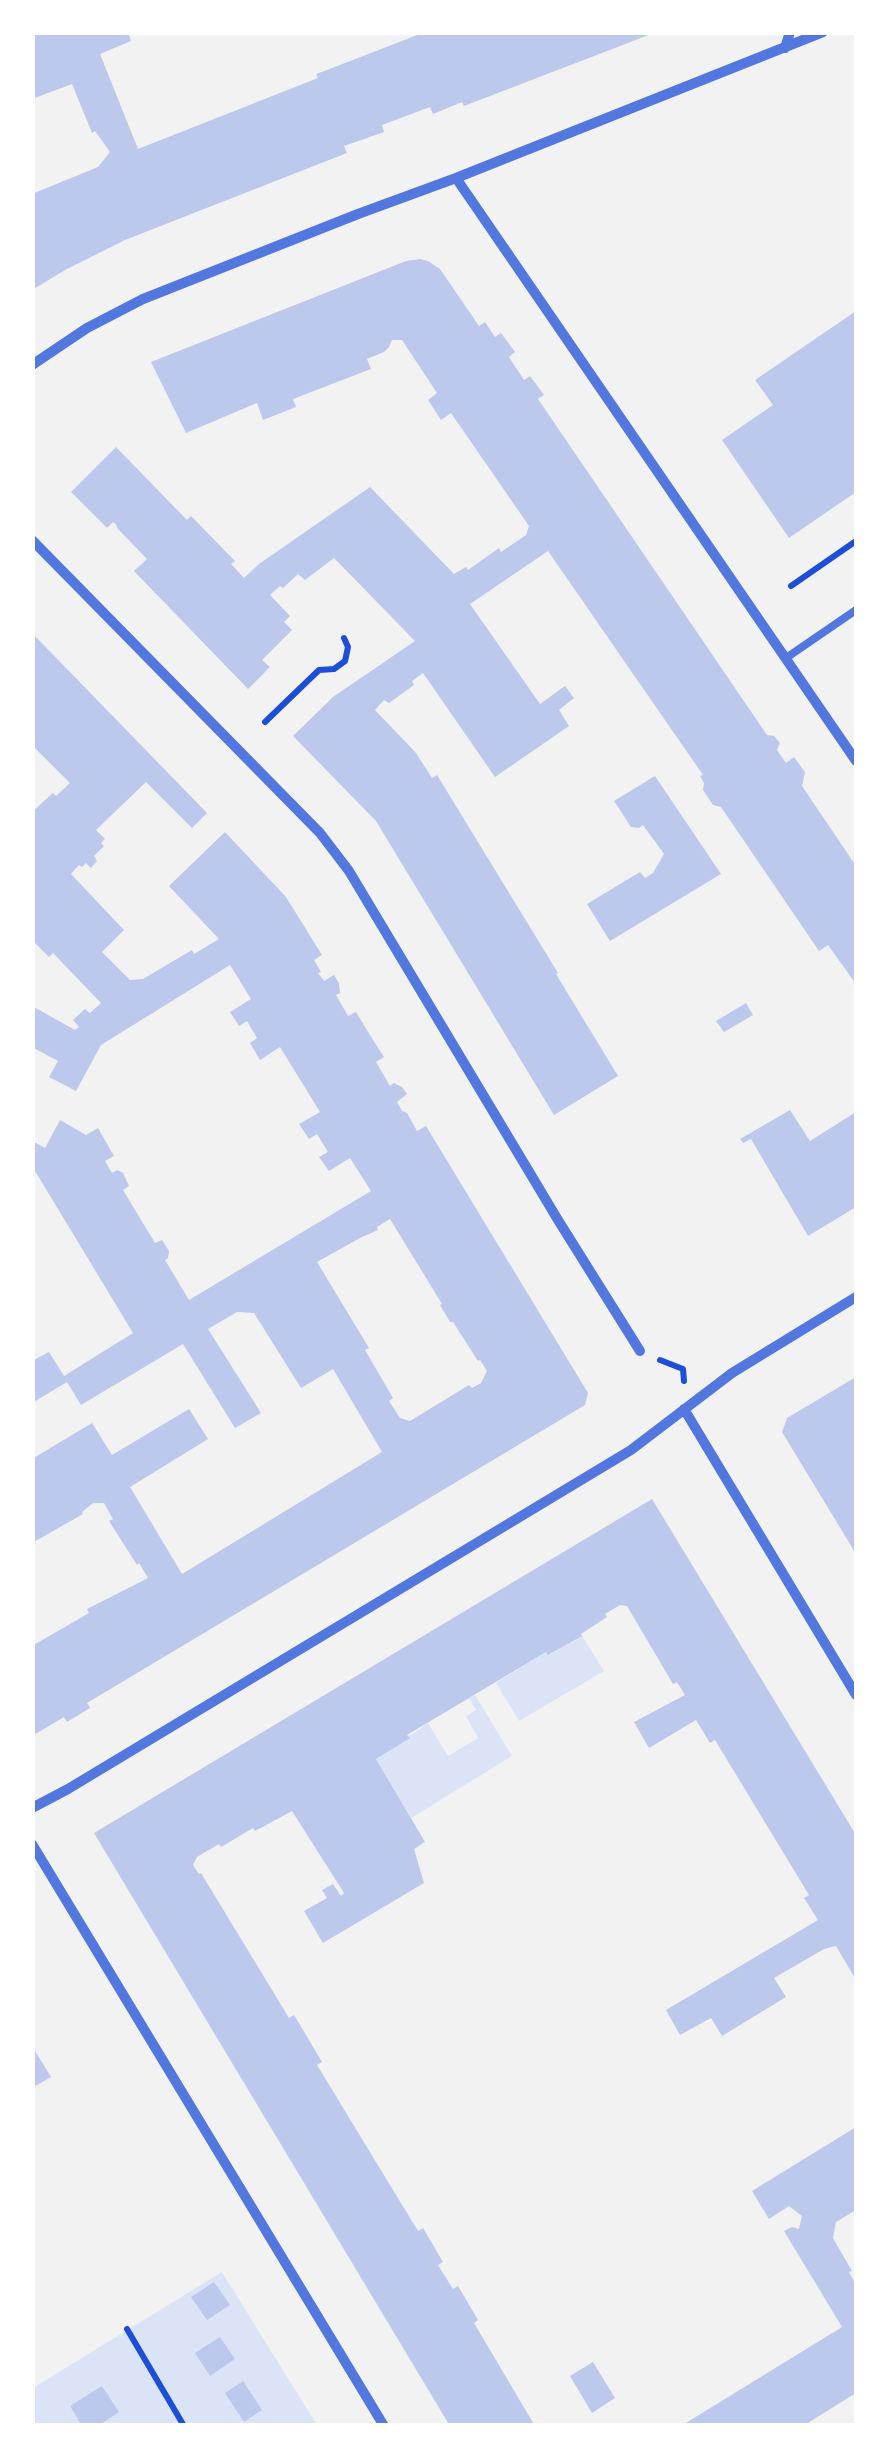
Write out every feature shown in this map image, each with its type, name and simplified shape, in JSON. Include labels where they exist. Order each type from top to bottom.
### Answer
[{"type":"street","points":[[786,48],[790,32]]},
{"type":"street","points":[[32,365],[87,328],[142,299],[823,32]]},
{"type":"street","points":[[456,178],[856,761]]},
{"type":"street","points":[[32,540],[320,833],[349,871],[640,1351]]},
{"type":"street","points":[[32,1808],[614,1460],[732,1372],[856,1297]]},
{"type":"street","points":[[684,1409],[856,1695]]},
{"type":"street","points":[[32,1844],[384,2426]]},
{"type":"lane","points":[[786,658],[856,610]]},
{"type":"path","points":[[791,586],[856,541]]},
{"type":"path","points":[[265,722],[320,670],[334,669],[345,661],[348,647],[344,638]]},
{"type":"path","points":[[640,1351],[683,1369],[684,1409]]},
{"type":"path","points":[[127,2329],[184,2426]]},
{"type":"shaded area","points":[[582,1636],[604,1671],[519,1721],[496,1683],[546,1652],[549,1655]]},
{"type":"shaded area","points":[[475,1695],[512,1756],[411,1818],[376,1759],[428,1723],[448,1756],[478,1738],[466,1716],[476,1710],[469,1698]]},
{"type":"shaded area","points":[[222,2272],[317,2425],[33,2426],[33,2388]]},
{"type":"building","points":[[32,32],[128,32],[131,41],[100,54],[138,149],[425,32],[654,33],[464,106],[462,102],[433,114],[430,107],[382,125],[384,132],[344,146],[347,153],[125,240],[32,290],[32,194],[98,167],[110,152],[95,131],[92,133],[72,84],[32,99]]},
{"type":"building","points":[[420,259],[440,269],[479,326],[485,322],[495,337],[501,333],[515,352],[509,357],[524,380],[530,376],[544,395],[538,399],[767,735],[780,743],[777,750],[786,763],[794,757],[805,772],[802,786],[856,866],[856,984],[828,945],[819,951],[721,807],[713,805],[703,790],[703,775],[548,551],[470,604],[540,704],[565,686],[574,698],[559,710],[569,726],[495,777],[423,673],[412,681],[414,685],[389,703],[384,700],[375,710],[416,753],[432,778],[437,775],[618,1076],[554,1115],[376,821],[293,736],[333,697],[415,641],[334,558],[305,580],[298,574],[270,595],[290,616],[284,622],[292,630],[262,660],[270,667],[248,689],[134,571],[147,559],[116,524],[113,522],[107,528],[71,492],[116,447],[187,520],[191,516],[235,561],[231,564],[244,578],[370,487],[454,574],[466,567],[468,570],[499,548],[501,552],[526,535],[529,526],[451,413],[441,420],[428,400],[437,393],[402,340],[392,340],[384,352],[367,359],[371,369],[293,399],[296,407],[263,420],[257,403],[186,433],[151,362],[406,261]]},
{"type":"building","points":[[856,311],[856,492],[789,538],[722,440],[773,405],[755,380]]},
{"type":"building","points":[[32,633],[207,813],[192,828],[146,782],[96,830],[105,839],[94,856],[97,861],[91,868],[86,863],[79,865],[71,874],[124,930],[102,952],[130,980],[143,979],[219,939],[169,886],[225,832],[286,897],[322,955],[314,960],[321,972],[318,973],[324,981],[334,975],[340,993],[336,995],[348,1016],[356,1012],[384,1057],[376,1062],[390,1086],[394,1083],[407,1094],[397,1102],[402,1111],[417,1131],[426,1126],[588,1393],[585,1405],[87,1703],[90,1708],[67,1722],[64,1717],[32,1736],[32,1646],[89,1613],[87,1609],[148,1578],[109,1521],[113,1519],[104,1503],[93,1503],[83,1514],[32,1543],[32,1459],[92,1423],[112,1455],[189,1409],[208,1439],[130,1487],[182,1574],[382,1452],[333,1369],[301,1388],[254,1313],[237,1312],[208,1329],[261,1413],[235,1428],[183,1344],[81,1405],[67,1382],[32,1403],[32,1361],[49,1352],[64,1376],[133,1333],[32,1166],[32,1141],[45,1148],[60,1120],[86,1135],[98,1128],[114,1156],[105,1161],[112,1173],[123,1173],[129,1186],[123,1190],[155,1243],[162,1240],[169,1251],[165,1260],[189,1300],[371,1191],[350,1158],[329,1171],[319,1157],[328,1152],[317,1134],[309,1139],[299,1124],[320,1112],[280,1047],[260,1060],[250,1043],[257,1038],[247,1021],[239,1026],[230,1012],[251,999],[230,965],[101,1045],[76,1091],[49,1077],[58,1061],[32,1047],[32,1006],[75,1030],[79,1027],[73,1020],[85,1009],[90,1013],[101,1003],[53,953],[49,957],[32,940],[32,812],[70,783],[32,745]],"holes":[[[390,1219],[450,1322],[487,1371],[481,1383],[472,1388],[469,1385],[410,1421],[400,1418],[365,1350],[369,1348],[317,1262],[378,1230]]]},
{"type":"building","points":[[655,776],[721,874],[610,941],[587,904],[640,872],[645,878],[653,873],[664,854],[643,825],[631,827],[614,801]]},
{"type":"building","points":[[746,1003],[753,1015],[724,1032],[716,1021]]},
{"type":"building","points":[[790,1110],[810,1141],[856,1112],[856,1207],[808,1236],[751,1139],[743,1143],[740,1139]]},
{"type":"building","points":[[856,1377],[856,1554],[782,1432],[787,1418]]},
{"type":"building","points":[[652,1499],[856,1835],[856,1980],[836,1946],[824,1949],[774,1978],[786,1997],[722,2036],[711,2018],[680,2035],[666,2010],[818,1920],[804,1898],[809,1895],[715,1740],[710,1743],[696,1720],[649,1748],[634,1722],[685,1695],[677,1682],[673,1684],[627,1606],[620,1605],[605,1614],[607,1617],[582,1636],[548,1655],[546,1652],[407,1735],[410,1738],[376,1759],[425,1842],[414,1849],[424,1883],[323,1943],[304,1911],[327,1898],[322,1890],[333,1884],[341,1896],[344,1893],[292,1811],[221,1847],[219,1844],[197,1857],[193,1865],[289,2018],[294,2015],[322,2062],[317,2065],[418,2231],[423,2228],[443,2262],[438,2265],[453,2289],[458,2286],[478,2320],[474,2323],[535,2426],[450,2426],[94,1833]]},
{"type":"building","points":[[32,2046],[51,2077],[32,2088]]},
{"type":"building","points":[[856,2127],[856,2210],[836,2222],[833,2238],[856,2285],[856,2393],[803,2426],[681,2426],[842,2327],[784,2231],[799,2229],[802,2216],[789,2206],[769,2219],[752,2191]]},
{"type":"building","points":[[214,2282],[230,2305],[207,2320],[191,2297]]},
{"type":"building","points":[[220,2337],[235,2359],[210,2376],[195,2353]]},
{"type":"building","points":[[593,2362],[615,2398],[592,2413],[570,2376]]},
{"type":"building","points":[[243,2381],[262,2410],[244,2422],[225,2393]]},
{"type":"building","points":[[102,2386],[119,2412],[98,2426],[82,2426],[70,2406]]}]
